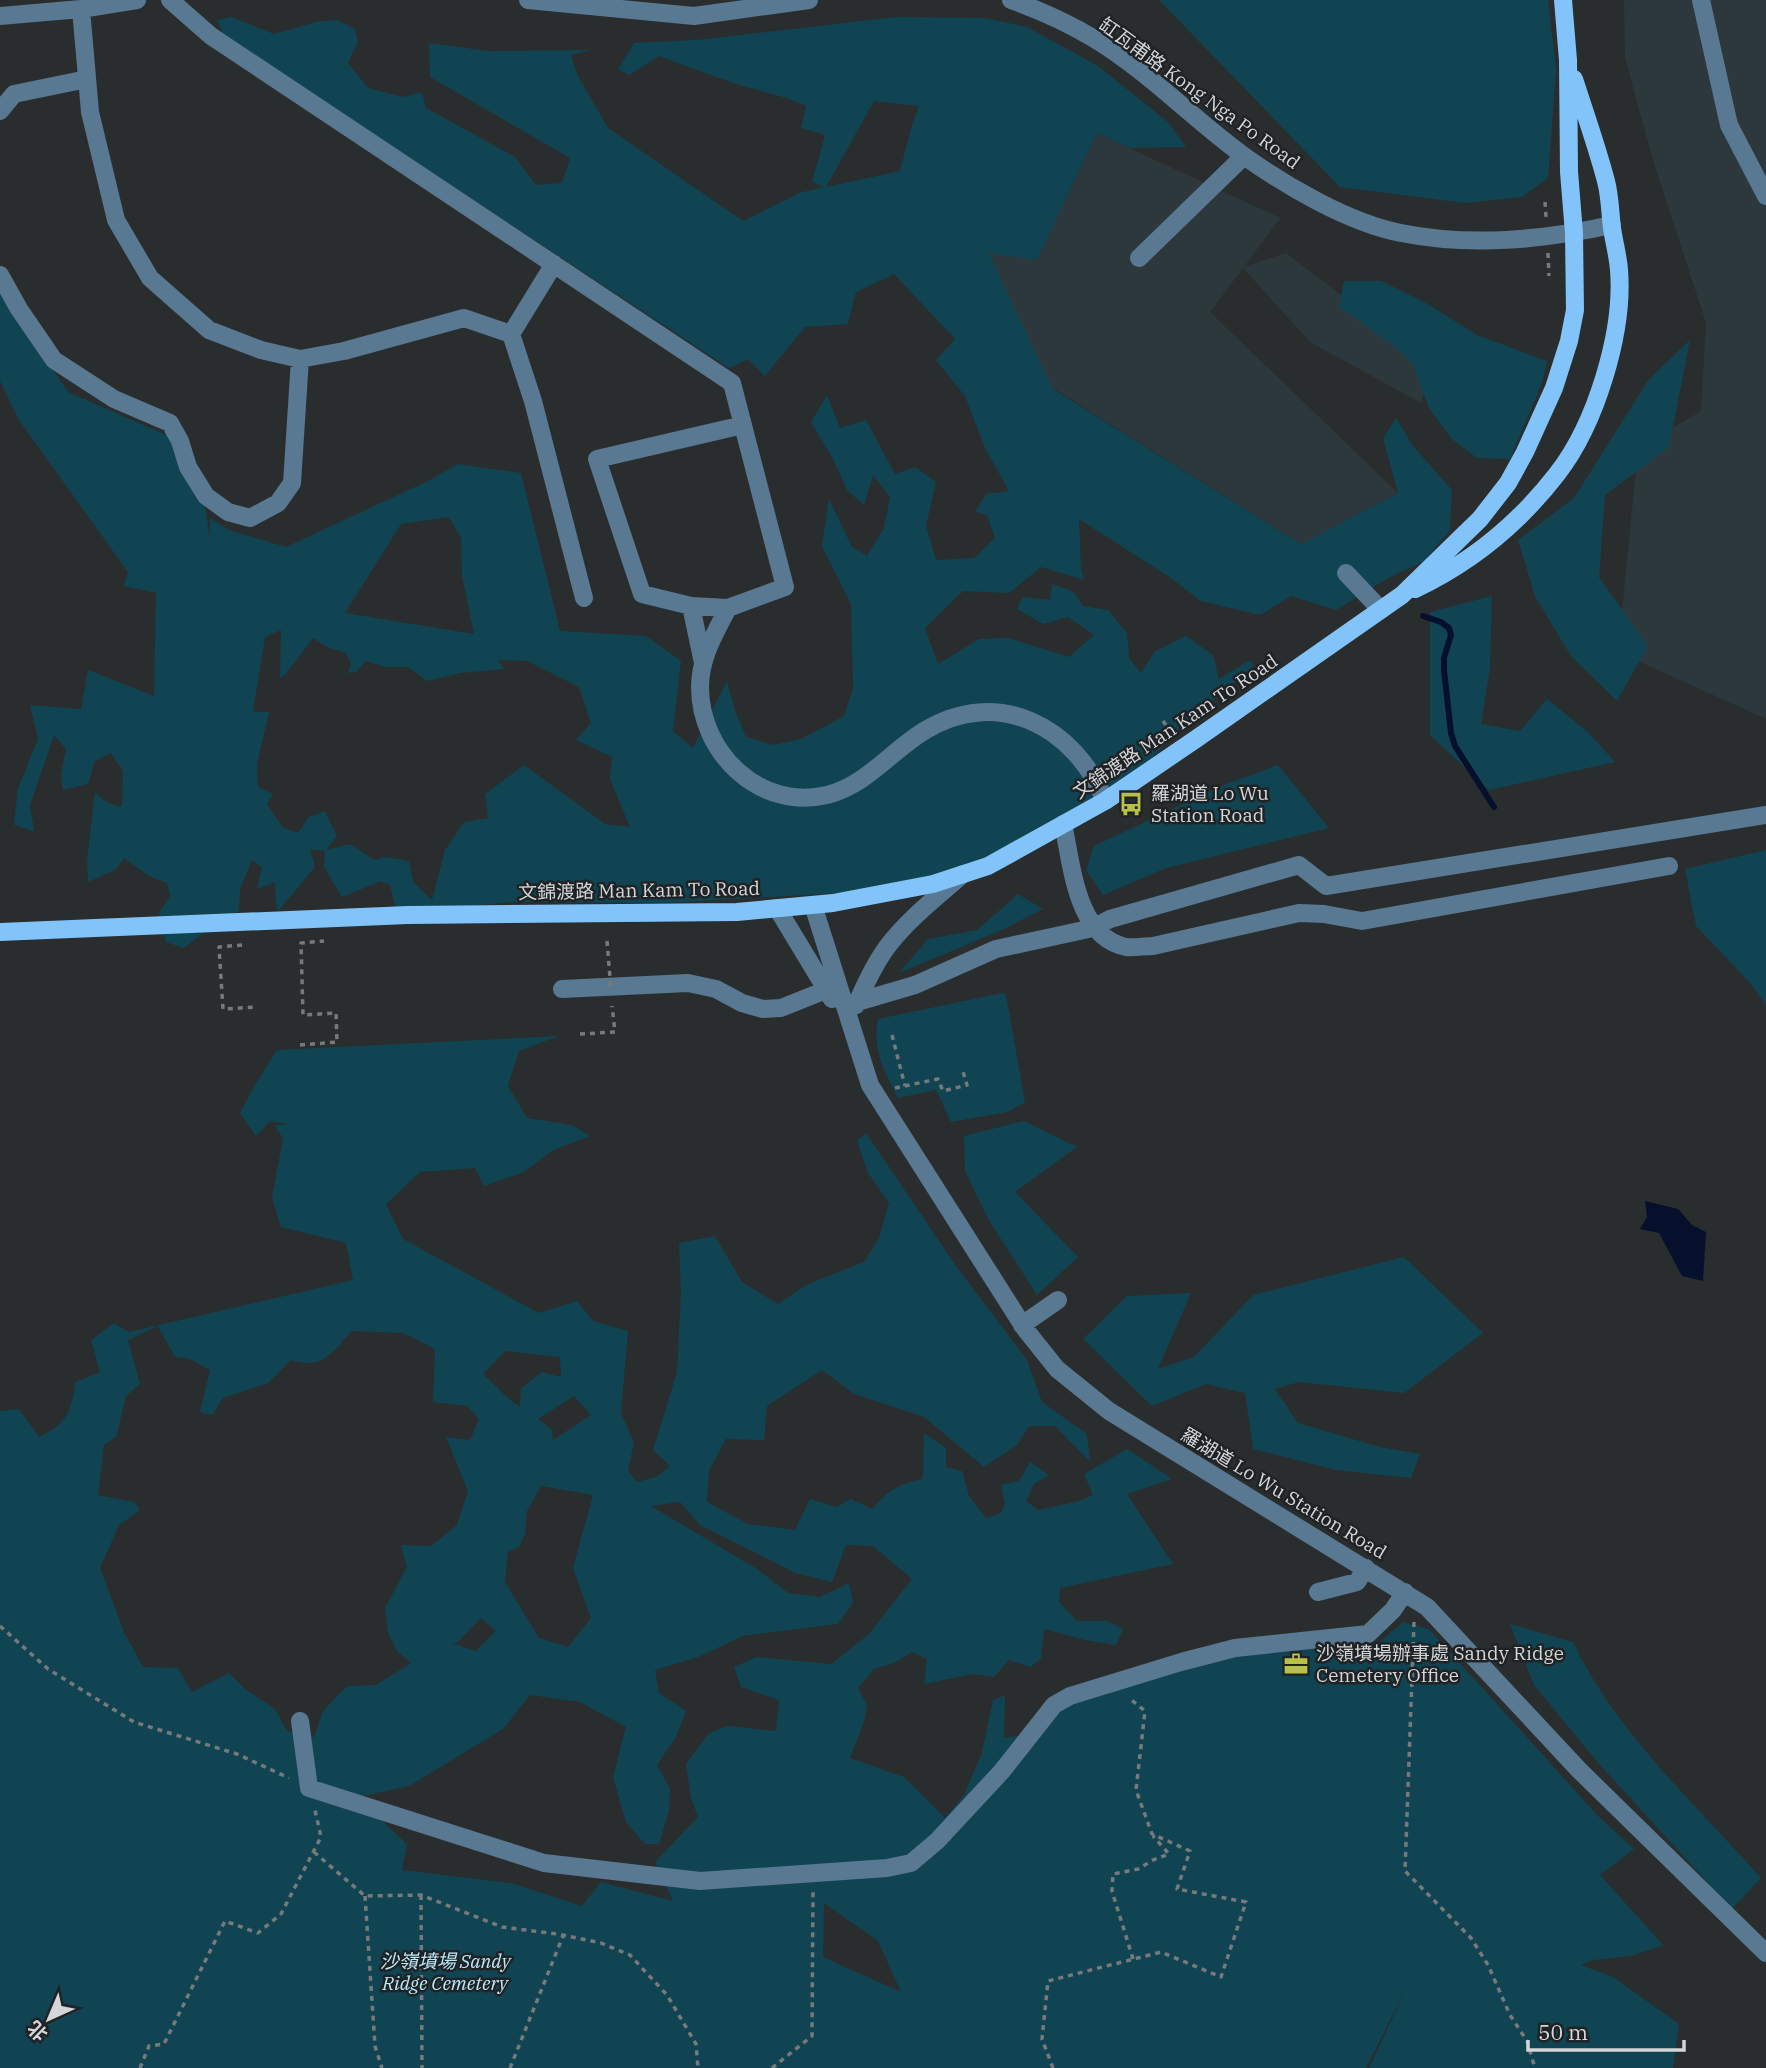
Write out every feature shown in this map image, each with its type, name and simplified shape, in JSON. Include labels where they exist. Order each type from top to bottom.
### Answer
[{"type":"main road","name":"文錦渡路 Man Kam To Road","points":[[0,932],[511,912],[667,914],[813,905],[933,884],[988,866],[1105,801],[1402,595],[1480,519],[1496,500],[1525,452],[1540,423],[1569,341],[1575,310],[1574,233],[1569,172],[1568,60],[1563,0]]},
{"type":"main road","name":"文錦渡路 Man Kam To Road","points":[[1402,595],[1456,569],[1486,546],[1541,493],[1559,472],[1577,443],[1607,368],[1618,314],[1619,268],[1607,183],[1568,60]]},
{"type":"street","points":[[0,16],[81,9],[137,0]]},
{"type":"street","points":[[170,0],[211,36],[732,383],[743,425],[785,587],[728,608],[691,606],[642,594],[597,459],[743,425]]},
{"type":"street","points":[[528,0],[694,16],[809,0]]},
{"type":"street","name":"缸瓦甫路 Kong Nga Po Road","points":[[1011,0],[1093,38],[1167,93],[1244,156],[1296,189],[1340,212],[1398,232],[1431,238],[1489,241],[1548,238],[1612,225]]},
{"type":"street","points":[[1701,0],[1729,125],[1766,196]]},
{"type":"street","points":[[81,9],[90,112],[116,220],[150,278],[209,330],[261,350],[300,359],[344,351],[464,318],[511,334]]},
{"type":"street","points":[[0,111],[13,94],[87,79]]},
{"type":"street","points":[[1139,258],[1244,156]]},
{"type":"street","points":[[554,264],[511,334],[533,401],[584,598]]},
{"type":"street","points":[[0,275],[19,309],[54,360],[114,399],[170,423],[180,441],[188,467],[206,496],[228,512],[250,518],[278,503],[292,483],[300,359]]},
{"type":"street","points":[[1346,573],[1381,610]]},
{"type":"street","points":[[691,606],[703,663]]},
{"type":"street","points":[[728,608],[703,663],[701,706],[709,735],[730,765],[741,775],[768,790],[798,797],[840,791],[867,777],[910,741],[939,722],[972,712],[990,711],[1017,715],[1045,727],[1058,737],[1097,780],[1105,801]]},
{"type":"street","points":[[857,1002],[915,985],[996,949],[1093,928],[1110,919],[1299,865],[1326,886],[1766,815]]},
{"type":"street","points":[[1063,824],[1077,891],[1093,928],[1114,943],[1128,947],[1153,946],[1299,913],[1362,921],[1670,866]]},
{"type":"street","points":[[849,1022],[874,966],[888,946],[963,874]]},
{"type":"street","points":[[1326,886],[1327,915]]},
{"type":"street","name":"羅湖道 Lo Wu Station Road","points":[[813,905],[870,1085],[1022,1325],[1057,1369],[1109,1411],[1427,1607],[1579,1770],[1766,1953]]},
{"type":"street","name":"羅湖道 Lo Wu Station Road","points":[[777,908],[849,1022]]},
{"type":"street","points":[[562,989],[688,983],[716,989],[742,1003],[763,1009],[781,1008],[826,989]]},
{"type":"street","points":[[1022,1325],[1058,1300]]},
{"type":"street","points":[[1318,1592],[1351,1585],[1357,1582],[1366,1568]]},
{"type":"street","points":[[300,1721],[309,1788],[544,1863],[700,1881],[887,1868],[911,1863],[937,1841],[1002,1771],[1054,1705],[1070,1696],[1235,1648],[1368,1634],[1393,1610],[1405,1592]]},
{"type":"path","points":[[1163,720],[1171,732],[1179,726]]},
{"type":"path","points":[[300,1045],[337,1042],[336,1013],[303,1015],[300,943],[324,941]]},
{"type":"path","points":[[607,941],[611,990]]},
{"type":"path","points":[[242,945],[219,947],[223,1009],[257,1007]]},
{"type":"path","points":[[580,1034],[615,1032],[612,998]]},
{"type":"path","points":[[892,1035],[905,1086]]},
{"type":"path","points":[[888,1091],[938,1079],[943,1091],[967,1085],[962,1068]]},
{"type":"path","points":[[1414,1620],[1405,1871],[1471,1938],[1488,1965],[1510,2015],[1527,2041],[1535,2068]]},
{"type":"path","points":[[0,1626],[48,1668],[134,1722],[237,1754],[309,1788],[321,1837],[281,1914],[258,1933],[225,1921],[164,2044],[149,2046],[140,2068]]},
{"type":"path","points":[[1112,1683],[1145,1712],[1136,1790],[1152,1834],[1169,1854],[1138,1869],[1113,1874],[1112,1891],[1133,1959]]},
{"type":"path","points":[[1053,2068],[1042,2039],[1048,1981],[1161,1952],[1221,1977],[1246,1902],[1177,1889],[1190,1851],[1152,1834]]},
{"type":"path","points":[[314,1851],[365,1896],[421,1895],[502,1927],[601,1943],[630,1955],[667,1995],[696,2044],[698,2068]]},
{"type":"path","points":[[772,2068],[812,2036],[813,1873]]},
{"type":"path","points":[[421,1895],[422,2068]]},
{"type":"path","points":[[365,1896],[375,2046],[382,2068]]},
{"type":"path","points":[[510,2068],[563,1936]]},
{"type":"shaded area","points":[[1624,0],[1766,0],[1766,719],[1618,652],[1638,449],[1701,411],[1706,323],[1652,157],[1625,58]]},
{"type":"shaded area","points":[[1097,133],[1280,218],[1244,267],[1286,253],[1432,364],[1421,403],[1310,342],[1243,268],[1210,312],[1398,493],[1301,544],[1048,385],[989,252],[1037,260]]},
{"type":"shaded area","points":[[1645,1201],[1678,1209],[1692,1225],[1706,1232],[1703,1281],[1682,1276],[1659,1233],[1640,1229],[1647,1217]]},
{"type":"green space","points":[[1159,0],[1548,0],[1556,69],[1548,178],[1522,197],[1465,203],[1340,187]]},
{"type":"green space","points":[[231,17],[274,34],[316,22],[337,20],[355,29],[358,41],[348,63],[368,88],[403,97],[422,92],[426,108],[515,157],[536,185],[562,183],[570,158],[430,77],[429,43],[488,51],[591,50],[571,55],[577,74],[608,128],[743,221],[799,193],[824,187],[812,182],[825,135],[801,128],[806,106],[659,56],[629,75],[618,69],[634,43],[697,40],[897,17],[985,18],[1027,27],[1098,66],[1168,122],[1186,147],[1130,148],[1097,133],[1037,260],[989,253],[1053,389],[1301,544],[1398,493],[1383,438],[1396,418],[1413,446],[1452,490],[1450,530],[1424,561],[1388,578],[1336,610],[1291,596],[1260,615],[1201,601],[1168,576],[1079,519],[1084,580],[1041,567],[1009,593],[963,591],[925,628],[938,664],[979,639],[1008,638],[1069,657],[1094,635],[1068,617],[1043,624],[1017,609],[1023,597],[1050,600],[1052,584],[1074,592],[1083,606],[1108,610],[1127,633],[1129,658],[1141,673],[1155,651],[1186,636],[1213,655],[1219,679],[1250,660],[1254,666],[1179,730],[1122,789],[1001,858],[907,889],[667,903],[511,902],[397,914],[390,885],[381,881],[342,897],[324,867],[325,851],[310,849],[315,867],[278,911],[275,882],[257,889],[262,867],[252,860],[240,889],[239,911],[222,918],[184,948],[166,942],[159,913],[170,896],[167,883],[149,876],[124,858],[115,870],[88,882],[87,861],[95,793],[108,803],[122,807],[123,771],[111,753],[95,761],[88,784],[63,790],[61,775],[66,749],[54,735],[30,805],[34,831],[14,825],[18,788],[38,739],[30,705],[81,709],[88,670],[154,696],[156,593],[124,586],[128,572],[19,420],[0,381],[0,291],[68,392],[180,441],[206,511],[210,541],[210,518],[229,530],[286,547],[428,481],[458,464],[521,473],[560,631],[646,636],[681,661],[673,731],[693,748],[727,681],[746,737],[773,745],[801,739],[844,716],[853,688],[851,604],[822,546],[829,499],[852,547],[867,556],[884,528],[890,497],[873,475],[864,505],[847,490],[833,459],[811,422],[827,395],[840,428],[866,420],[895,474],[915,467],[936,482],[926,526],[936,560],[974,558],[995,538],[987,515],[975,512],[986,494],[1009,491],[985,448],[965,396],[936,360],[955,339],[894,274],[856,292],[848,324],[805,327],[765,376],[748,359],[729,368],[224,36],[217,20]],"holes":[[[874,101],[919,106],[900,171],[826,187]],[[449,517],[461,538],[462,575],[474,634],[345,613],[401,524]],[[281,630],[280,678],[313,638],[329,648],[346,653],[351,664],[348,673],[356,672],[366,661],[385,667],[408,667],[427,681],[461,673],[504,669],[498,660],[527,661],[579,687],[591,723],[576,740],[612,757],[610,779],[630,827],[605,824],[524,765],[485,794],[488,818],[464,822],[445,850],[432,900],[413,882],[409,861],[386,857],[374,860],[350,844],[326,850],[337,836],[325,811],[309,817],[298,833],[283,828],[267,804],[273,794],[258,787],[257,765],[269,712],[253,712],[265,637]]]},
{"type":"green space","points":[[1344,281],[1381,281],[1426,303],[1477,335],[1547,361],[1542,383],[1510,459],[1477,458],[1452,439],[1429,408],[1413,364],[1395,347],[1339,307]]},
{"type":"green space","points":[[1690,340],[1669,447],[1605,495],[1599,577],[1648,646],[1617,701],[1571,656],[1535,596],[1518,540],[1574,498],[1649,379]]},
{"type":"green space","points":[[1492,596],[1490,668],[1481,724],[1520,731],[1547,699],[1588,732],[1615,762],[1489,790],[1430,735],[1430,612]]},
{"type":"green space","points":[[1278,765],[1329,828],[1166,868],[1103,895],[1086,870],[1094,846],[1221,786]]},
{"type":"green space","points":[[1766,850],[1766,1005],[1751,984],[1696,926],[1685,869]]},
{"type":"green space","points":[[1018,894],[1043,909],[1004,929],[899,973],[928,939],[977,930]]},
{"type":"green space","points":[[1002,993],[1006,995],[1025,1102],[1008,1112],[951,1122],[936,1090],[898,1098],[878,1051],[878,1019]]},
{"type":"green space","name":"沙嶺墳場 Sandy Ridge Cemetery","points":[[559,1036],[519,1051],[508,1086],[527,1118],[572,1125],[590,1136],[553,1150],[524,1172],[484,1186],[475,1168],[420,1172],[386,1204],[403,1239],[539,1313],[577,1301],[593,1321],[628,1331],[621,1413],[634,1442],[628,1471],[637,1482],[656,1477],[670,1466],[653,1450],[677,1372],[681,1293],[679,1243],[715,1236],[742,1282],[778,1304],[806,1285],[864,1262],[879,1238],[889,1203],[868,1173],[857,1141],[866,1133],[956,1266],[1027,1360],[1042,1402],[1087,1434],[1090,1462],[1055,1426],[1029,1426],[1017,1445],[984,1467],[924,1417],[854,1394],[822,1370],[767,1406],[764,1440],[726,1439],[709,1471],[707,1502],[748,1524],[795,1530],[810,1499],[836,1507],[851,1499],[872,1509],[894,1489],[923,1479],[924,1433],[946,1448],[946,1467],[962,1471],[969,1496],[986,1518],[1001,1513],[1005,1504],[1001,1485],[1019,1481],[1030,1462],[1049,1475],[1034,1484],[1026,1501],[1038,1510],[1079,1501],[1093,1495],[1084,1474],[1127,1449],[1172,1479],[1127,1494],[1173,1564],[1060,1588],[1059,1602],[1077,1621],[1107,1621],[1123,1629],[1116,1645],[1044,1629],[1041,1659],[1030,1667],[1009,1660],[994,1677],[973,1674],[924,1684],[927,1659],[912,1652],[894,1663],[874,1669],[858,1688],[867,1705],[864,1722],[850,1758],[904,1777],[945,1818],[964,1795],[982,1753],[993,1700],[1005,1695],[1004,1738],[1030,1734],[1070,1696],[1181,1662],[1363,1632],[1361,1658],[1403,1622],[1429,1629],[1598,1816],[1634,1849],[1600,1875],[1663,1945],[1631,1956],[1593,1960],[1581,1965],[1613,1977],[1679,2024],[1673,2068],[1369,2068],[1408,1985],[1366,2068],[0,2068],[0,1411],[19,1409],[39,1437],[56,1427],[70,1409],[75,1382],[100,1372],[91,1340],[114,1323],[129,1332],[353,1280],[346,1243],[281,1227],[272,1198],[283,1138],[274,1125],[289,1124],[270,1121],[256,1136],[240,1113],[277,1050]],"holes":[[[158,1326],[175,1357],[190,1359],[210,1370],[200,1412],[212,1415],[223,1398],[268,1383],[291,1360],[311,1363],[326,1358],[352,1331],[403,1333],[435,1349],[433,1402],[467,1406],[479,1419],[470,1440],[446,1437],[468,1491],[457,1525],[431,1546],[401,1545],[407,1567],[385,1608],[388,1633],[397,1651],[411,1663],[376,1685],[347,1686],[323,1711],[314,1737],[287,1731],[275,1709],[245,1689],[229,1673],[192,1692],[178,1668],[143,1667],[124,1632],[100,1568],[119,1525],[140,1510],[134,1502],[98,1495],[104,1445],[116,1437],[126,1396],[140,1384],[128,1340]],[[505,1351],[560,1357],[561,1377],[542,1372],[521,1388],[520,1407],[483,1374]],[[574,1396],[591,1415],[553,1440],[552,1430],[538,1419]],[[541,1486],[593,1495],[573,1568],[591,1618],[568,1647],[539,1638],[505,1582],[508,1552],[519,1547],[525,1534],[527,1511]],[[680,1502],[700,1525],[795,1573],[832,1582],[846,1545],[873,1546],[912,1579],[869,1634],[831,1664],[756,1657],[734,1667],[741,1687],[779,1700],[776,1731],[728,1726],[709,1733],[686,1764],[691,1798],[698,1817],[655,1862],[673,1901],[601,1882],[582,1906],[511,1883],[402,1870],[407,1844],[379,1818],[363,1796],[409,1786],[503,1729],[530,1695],[580,1702],[626,1727],[613,1777],[626,1822],[645,1844],[659,1844],[669,1811],[670,1789],[657,1765],[676,1737],[686,1711],[659,1693],[655,1670],[698,1657],[743,1636],[838,1624],[853,1603],[849,1583],[820,1597],[788,1593],[757,1569],[651,1506]],[[481,1618],[496,1631],[476,1651],[451,1645],[459,1641]],[[824,1903],[878,1941],[901,1992],[823,1957]]]},
{"type":"green space","points":[[1024,1121],[1077,1147],[1015,1192],[1078,1257],[1037,1295],[988,1219],[965,1171],[964,1136]]},
{"type":"green space","points":[[1404,1257],[1483,1333],[1404,1393],[1299,1382],[1275,1389],[1298,1423],[1380,1447],[1420,1454],[1411,1478],[1336,1470],[1253,1449],[1245,1393],[1206,1384],[1152,1406],[1083,1339],[1127,1296],[1191,1293],[1158,1369],[1194,1357],[1253,1295]]},
{"type":"green space","points":[[1510,1624],[1573,1642],[1590,1675],[1634,1737],[1761,1878],[1732,1909],[1600,1765],[1534,1685]]},
{"type":"waterway","points":[[1423,616],[1449,628],[1451,635],[1444,658],[1444,670],[1451,733],[1455,746],[1494,807]]},
{"type":"place","name":"羅湖道 Lo Wu Station Road","points":[[1131,804]]},
{"type":"place","name":"沙嶺墳場辦事處 Sandy Ridge Cemetery Office","points":[[1296,1664]]}]
